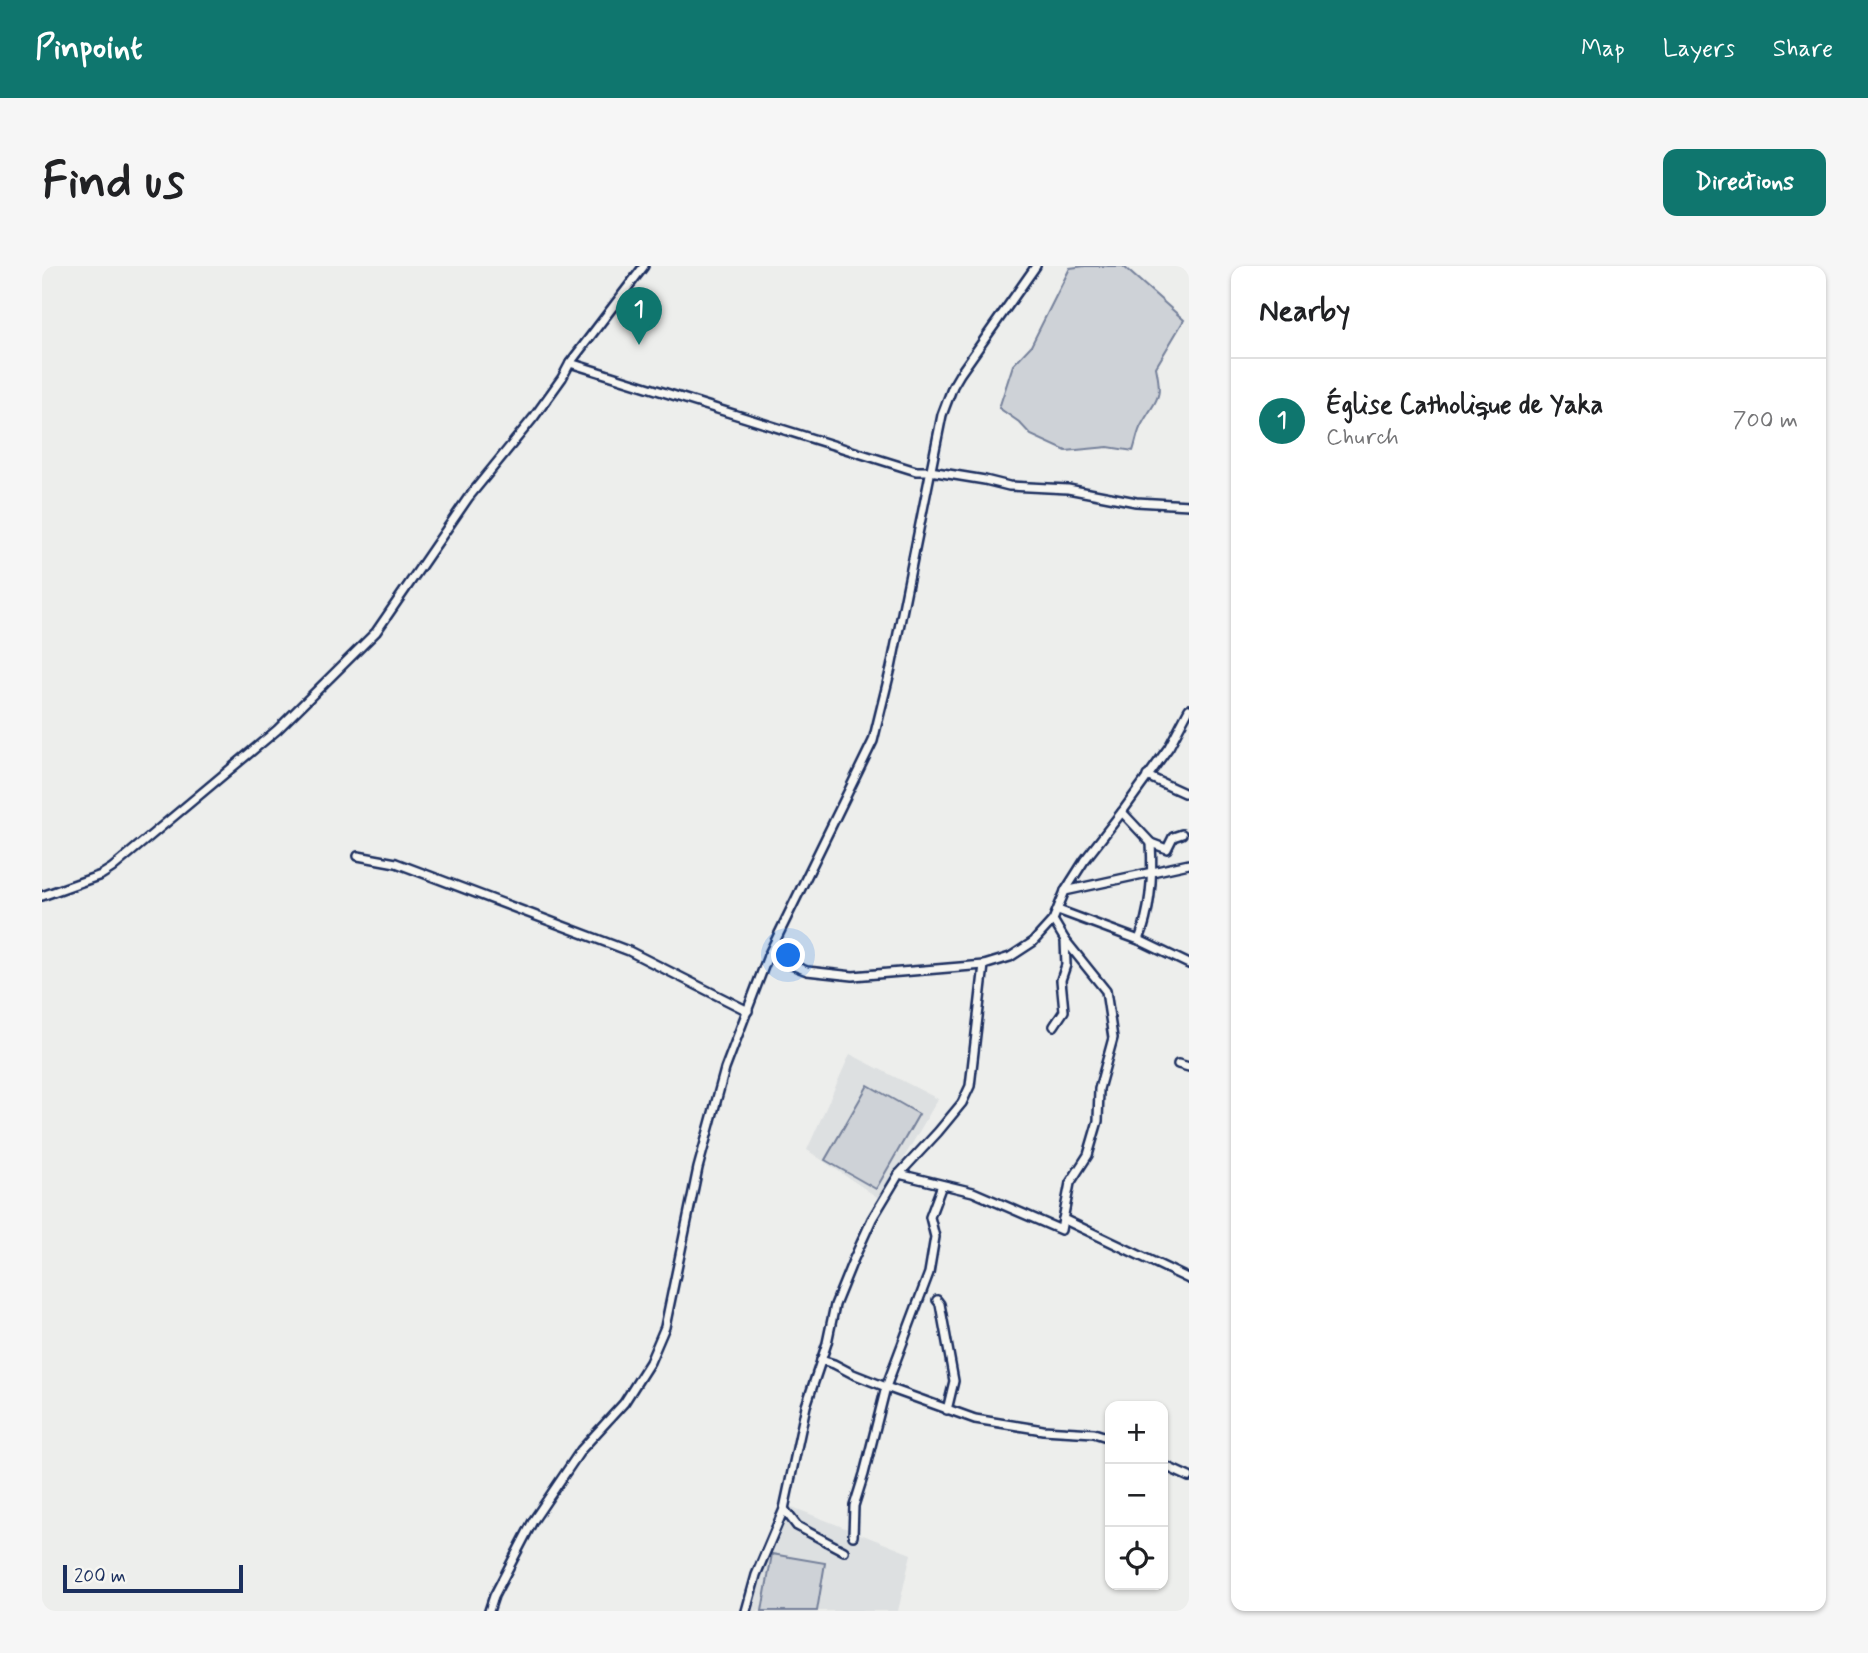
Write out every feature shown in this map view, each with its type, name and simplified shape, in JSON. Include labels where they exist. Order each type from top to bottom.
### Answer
[{"type":"street","points":[[42,897],[101,875],[112,868],[277,730],[376,632],[468,498],[534,417],[570,363],[644,266]]},
{"type":"street","points":[[489,1611],[533,1521],[581,1450],[624,1404],[650,1362],[665,1327],[698,1168],[725,1069],[768,956],[873,741],[891,668],[942,415],[960,374],[1037,266]]},
{"type":"street","points":[[570,363],[916,471],[930,471],[1009,486],[1068,489],[1136,502],[1189,505]]},
{"type":"street","points":[[768,956],[807,971],[853,976],[984,965],[1010,957],[1033,942],[1053,920],[1065,891],[1168,747],[1189,709]]},
{"type":"street","points":[[1147,776],[1184,793]]},
{"type":"street","points":[[1122,812],[1151,842],[1167,849],[1173,837],[1182,834]]},
{"type":"street","points":[[1139,940],[1145,924],[1153,872],[1151,842]]},
{"type":"street","points":[[358,856],[396,863],[629,951],[748,1011]]},
{"type":"street","points":[[1065,891],[1189,864]]},
{"type":"street","points":[[1058,910],[1139,940],[1189,964]]},
{"type":"street","points":[[899,1174],[973,1192],[1061,1230],[1070,1183],[1088,1155],[1098,1121],[1099,1089],[1113,1038],[1106,990],[1065,940],[1053,920]]},
{"type":"street","points":[[1054,1026],[1064,1011],[1062,980],[1066,965],[1065,940]]},
{"type":"street","points":[[746,1611],[756,1575],[784,1509],[806,1406],[835,1305],[852,1263],[872,1219],[899,1174],[946,1123],[962,1103],[970,1086],[984,965]]},
{"type":"street","points":[[1178,1064],[1189,1067]]},
{"type":"street","points":[[853,1536],[853,1506],[886,1387],[929,1273],[935,1237],[930,1217],[942,1185]]},
{"type":"street","points":[[1063,1219],[1189,1279]]},
{"type":"street","points":[[937,1300],[940,1304],[954,1381],[947,1410]]},
{"type":"street","points":[[821,1360],[975,1419],[1105,1436]]},
{"type":"street","points":[[1168,1467],[1189,1477]]},
{"type":"street","points":[[784,1509],[797,1526],[844,1551]]},
{"type":"shaded area","points":[[1123,266],[1184,320],[1156,367],[1159,393],[1140,427],[1133,451],[1108,447],[1066,451],[1031,435],[1019,422],[999,408],[1013,365],[1031,346],[1070,268]]},
{"type":"shaded area","points":[[850,1054],[938,1099],[880,1199],[807,1150]]},
{"type":"shaded area","points":[[868,1085],[919,1114],[876,1189],[825,1160]]},
{"type":"shaded area","points":[[792,1507],[911,1554],[898,1611],[753,1611],[760,1578]]},
{"type":"shaded area","points":[[772,1554],[825,1563],[817,1611],[762,1611]]},
{"type":"place","name":"Église Catholique de Yaka","points":[[639,345]]}]
